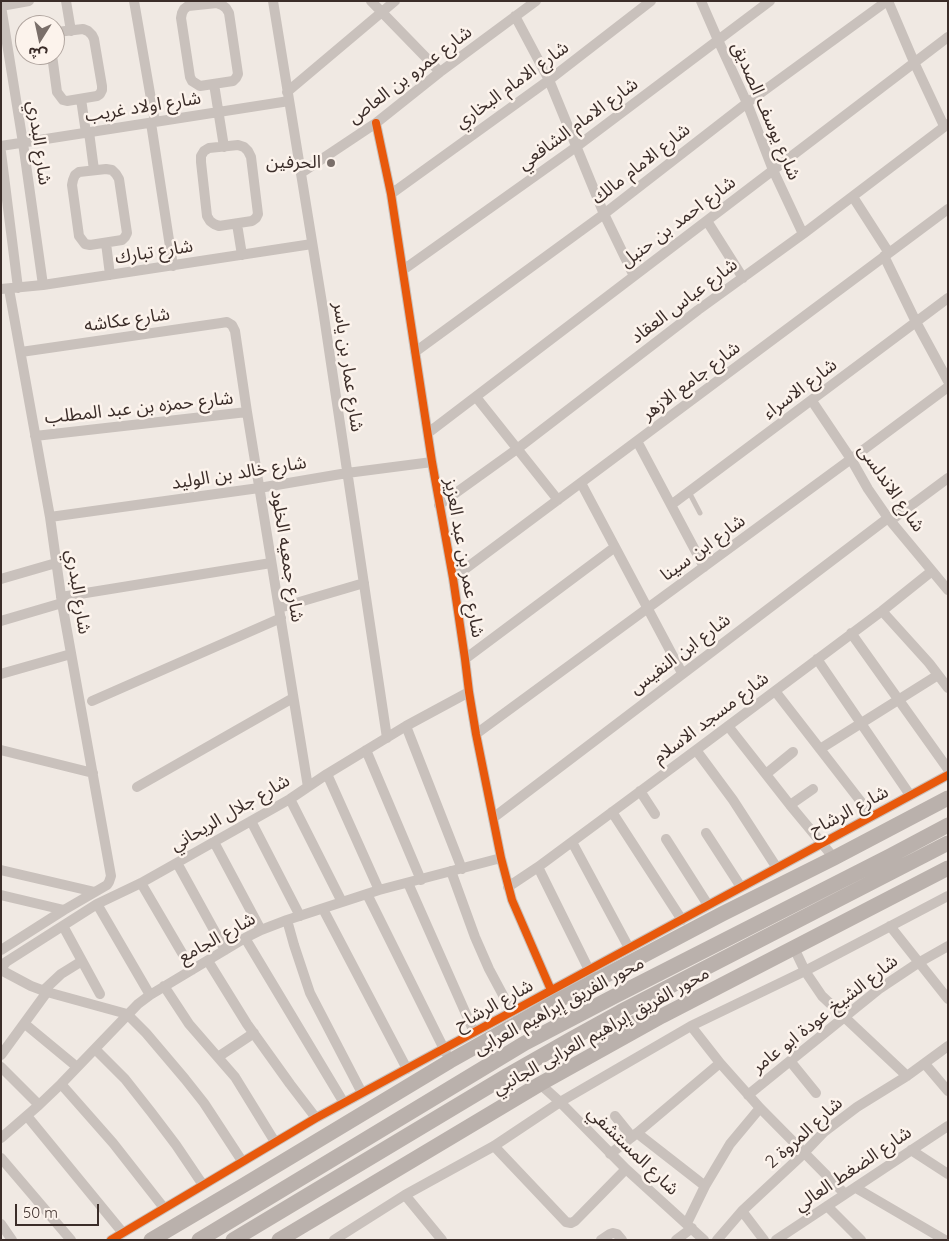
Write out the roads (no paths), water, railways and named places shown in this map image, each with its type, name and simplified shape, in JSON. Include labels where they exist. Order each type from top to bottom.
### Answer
[{"type":"main road","points":[[151,1240],[262,1175],[447,1055],[592,976],[834,858],[948,798]]},
{"type":"main road","name":"محور الفريق إبراهيم العرابى","points":[[199,1240],[525,1043],[890,856],[948,824]]},
{"type":"main road","name":"محور الفريق إبراهيم العرابى","points":[[233,1240],[508,1075],[620,1012],[948,843]]},
{"type":"main road","name":"محور الفريق إبراهيم العرابى الجانبي","points":[[279,1240],[540,1084],[662,1016],[948,868]]},
{"type":"main road","points":[[574,1038],[662,1016]]},
{"type":"street","points":[[1,6],[28,1]]},
{"type":"street","points":[[66,1],[71,31]]},
{"type":"street","points":[[134,1],[173,266]]},
{"type":"street","name":"شارع عمار بن ياسر","points":[[273,1],[387,738]]},
{"type":"street","points":[[371,1],[440,72]]},
{"type":"street","points":[[288,96],[395,1]]},
{"type":"street","name":"شارع عمرو بن العاص","points":[[301,173],[376,123],[440,72],[536,1]]},
{"type":"street","name":"شارع الامام البخاري","points":[[391,194],[549,80],[651,1]]},
{"type":"street","name":"شارع يوسف الصديق","points":[[701,1],[747,103],[773,170],[803,234]]},
{"type":"street","name":"شارع الامام الشافعي","points":[[403,270],[576,147],[770,1]]},
{"type":"street","points":[[887,1],[914,62],[946,125]]},
{"type":"street","name":"شارع الامام مالك","points":[[414,352],[604,214],[747,103],[887,1]]},
{"type":"street","points":[[216,3],[226,8],[229,13],[238,70],[233,81],[214,84],[200,86],[192,81],[190,77],[181,18],[184,9],[188,6],[216,3]]},
{"type":"street","name":"شارع البدري","points":[[1,6],[43,285]]},
{"type":"street","points":[[515,16],[549,80],[604,214],[634,276]]},
{"type":"street","points":[[53,65],[57,92],[59,96],[67,101],[100,94],[102,90],[92,35],[88,31],[83,30],[65,31]]},
{"type":"street","name":"شارع احمد بن حنبل","points":[[428,433],[948,37]]},
{"type":"street","points":[[214,84],[224,146]]},
{"type":"street","name":"شارع اولاد غريب","points":[[1,146],[219,112],[288,96]]},
{"type":"street","points":[[81,99],[94,170]]},
{"type":"street","name":"شارع عمر بن عبد العزيز","points":[[376,123],[391,194],[414,352],[453,578],[476,734],[501,858],[517,913],[551,990]]},
{"type":"street","name":"شارع عباس العقاد","points":[[439,504],[517,449],[698,310],[803,234],[946,125]]},
{"type":"street","points":[[238,145],[244,147],[251,157],[258,214],[252,221],[237,224],[219,226],[210,221],[207,216],[201,156],[208,148],[238,145]]},
{"type":"street","name":"شارع البدري","points":[[1,152],[10,288],[50,517],[62,600],[111,876],[110,882],[95,892]]},
{"type":"street","points":[[112,170],[119,179],[127,233],[122,240],[106,243],[86,244],[79,236],[72,180],[79,172],[112,170]]},
{"type":"street","points":[[852,197],[886,255],[916,322],[948,381]]},
{"type":"street","name":"شارع جامع الازهر","points":[[453,578],[948,209]]},
{"type":"street","points":[[706,220],[743,278]]},
{"type":"street","points":[[237,224],[242,255]]},
{"type":"street","points":[[106,243],[110,275]]},
{"type":"street","name":"شارع تبارك","points":[[10,288],[43,285],[312,244]]},
{"type":"street","name":"شارع الاسراء","points":[[671,505],[948,298]]},
{"type":"street","name":"شارع عكاشه","points":[[21,352],[221,322],[227,322],[232,325],[235,331]]},
{"type":"street","name":"شارع جمعيه الخلود","points":[[235,331],[246,412],[308,787]]},
{"type":"street","name":"شارع ابن سينا","points":[[476,734],[948,386]]},
{"type":"street","points":[[476,397],[558,500]]},
{"type":"street","name":"شارع الاندلسى","points":[[812,401],[889,520],[948,590]]},
{"type":"street","name":"شارع حمزه بن عبد المطلب","points":[[35,436],[246,412]]},
{"type":"street","points":[[637,441],[704,567]]},
{"type":"street","name":"شارع خالد بن الوليد","points":[[50,517],[432,462]]},
{"type":"street","name":"شارع ابن النفيس","points":[[493,818],[682,673],[948,478]]},
{"type":"street","points":[[581,483],[682,673]]},
{"type":"street","points":[[465,659],[615,547]]},
{"type":"street","points":[[1,579],[56,563]]},
{"type":"street","points":[[1,620],[62,600],[271,563]]},
{"type":"street","name":"شارع مسجد الاسلام","points":[[508,887],[538,867],[696,750],[882,611],[932,571]]},
{"type":"street","points":[[92,701],[280,613],[364,583]]},
{"type":"street","points":[[882,611],[929,663],[948,688]]},
{"type":"street","points":[[851,633],[948,769]]},
{"type":"street","points":[[1,674],[72,654]]},
{"type":"street","points":[[817,659],[910,796]]},
{"type":"street","points":[[820,750],[938,675]]},
{"type":"street","points":[[775,691],[872,816]]},
{"type":"street","name":"شارع جلال الريحاني","points":[[3,967],[97,904],[141,883],[290,799],[406,726],[469,692]]},
{"type":"street","points":[[137,787],[293,698]]},
{"type":"street","points":[[406,726],[462,869]]},
{"type":"street","points":[[728,726],[834,858]]},
{"type":"street","points":[[1,750],[93,773]]},
{"type":"street","points":[[366,750],[421,880]]},
{"type":"street","points":[[696,750],[733,800],[777,868]]},
{"type":"street","points":[[766,774],[793,752]]},
{"type":"street","points":[[327,774],[379,890]]},
{"type":"street","name":"شارع الرشاح","points":[[111,1240],[316,1118],[407,1069],[447,1055],[474,1032],[551,990],[592,976],[629,948],[948,775]]},
{"type":"street","points":[[790,805],[813,789]]},
{"type":"street","points":[[640,791],[655,814]]},
{"type":"street","points":[[290,799],[342,902]]},
{"type":"street","points":[[612,812],[682,920]]},
{"type":"street","points":[[251,821],[300,916]]},
{"type":"street","points":[[706,832],[741,887]]},
{"type":"street","points":[[666,839],[708,905]]},
{"type":"street","points":[[214,842],[261,930]]},
{"type":"street","points":[[572,842],[629,948]]},
{"type":"street","name":"شارع الجامع","points":[[1,1138],[62,1084],[127,1014],[150,994],[245,938],[287,920],[379,890],[408,884],[501,858]]},
{"type":"street","points":[[177,862],[224,950]]},
{"type":"street","points":[[538,867],[592,976]]},
{"type":"street","points":[[1,870],[95,892]]},
{"type":"street","points":[[451,871],[475,937],[512,1012]]},
{"type":"street","points":[[141,883],[192,970]]},
{"type":"street","points":[[408,884],[474,1032]]},
{"type":"street","points":[[1,950],[95,892]]},
{"type":"street","points":[[368,894],[447,1055]]},
{"type":"street","points":[[1,895],[64,910]]},
{"type":"street","points":[[334,1240],[405,1195],[494,1146],[560,1102],[691,1026],[805,971],[948,896]]},
{"type":"street","points":[[97,904],[150,994]]},
{"type":"street","points":[[323,909],[407,1069]]},
{"type":"street","points":[[287,920],[310,993],[362,1093]]},
{"type":"street","points":[[63,926],[100,994]]},
{"type":"street","points":[[890,926],[948,999]]},
{"type":"street","points":[[245,938],[344,1103]]},
{"type":"street","name":"شارع الشيخ عودة ابو عامر","points":[[748,1094],[879,989],[948,946]]},
{"type":"street","points":[[794,948],[805,971],[822,996],[907,1076]]},
{"type":"street","points":[[1,1055],[46,991],[62,974],[82,961]]},
{"type":"street","points":[[208,961],[254,1033],[316,1118]]},
{"type":"street","points":[[3,967],[31,986],[127,1014],[146,1033],[204,1103],[242,1161]]},
{"type":"street","points":[[164,986],[190,1024],[235,1077],[275,1142]]},
{"type":"street","points":[[24,1024],[77,1068]]},
{"type":"street","points":[[691,1026],[720,1063],[760,1108],[845,1194]]},
{"type":"street","points":[[218,1056],[254,1033]]},
{"type":"street","name":"شارع المروة 2","points":[[717,1240],[742,1211],[824,1132],[857,1107],[925,1064],[948,1046]]},
{"type":"street","points":[[95,1049],[125,1079],[152,1112],[203,1185]]},
{"type":"street","points":[[790,1061],[816,1092]]},
{"type":"street","points":[[610,1154],[720,1063]]},
{"type":"street","points":[[925,1064],[948,1091]]},
{"type":"street","points":[[3,1072],[39,1105]]},
{"type":"street","points":[[62,1084],[113,1143],[164,1208]]},
{"type":"street","name":"شارع المستشفي","points":[[540,1084],[610,1154],[704,1240]]},
{"type":"street","points":[[676,1240],[689,1226],[705,1186],[730,1144],[760,1108]]},
{"type":"street","points":[[27,1116],[122,1233]]},
{"type":"street","points":[[616,1116],[634,1135],[705,1186]]},
{"type":"street","name":"شارع الضغط العالي","points":[[776,1240],[948,1126]]},
{"type":"street","points":[[494,1146],[566,1222],[571,1223],[626,1169]]},
{"type":"street","points":[[911,1150],[948,1174]]},
{"type":"street","points":[[1,1158],[70,1240]]},
{"type":"street","points":[[856,1188],[945,1240]]},
{"type":"street","points":[[405,1195],[442,1240]]},
{"type":"street","points":[[827,1206],[861,1240]]},
{"type":"street","points":[[742,1211],[764,1240]]},
{"type":"street","points":[[1,1224],[12,1240]]},
{"type":"street","points":[[601,1240],[613,1233],[617,1234],[622,1240]]},
{"type":"lane","points":[[689,492],[700,513]]},
{"type":"place","name":"الحرفين","points":[[331,163]]}]
